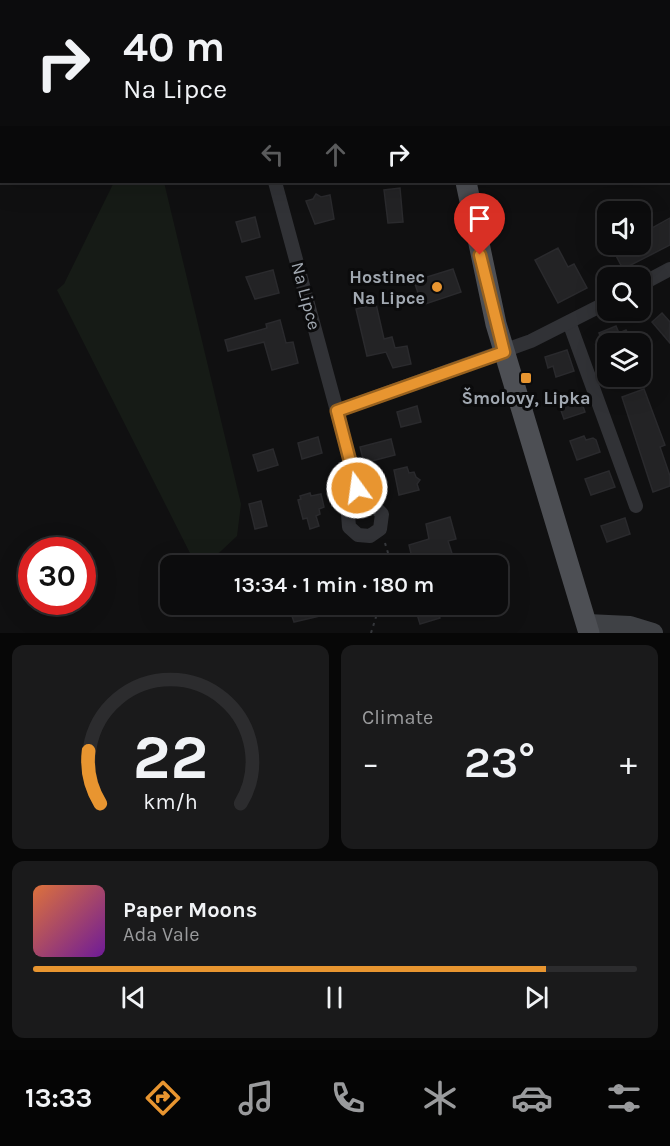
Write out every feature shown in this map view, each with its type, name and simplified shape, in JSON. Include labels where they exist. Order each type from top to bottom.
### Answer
[{"type":"main road","points":[[466,183],[484,277],[504,352],[588,629]]},
{"type":"street","name":"Na Lipce","points":[[275,183],[357,488]]},
{"type":"street","points":[[651,279],[670,269]]},
{"type":"street","points":[[337,411],[504,352],[597,308]]},
{"type":"street","points":[[570,322],[636,506]]},
{"type":"street","points":[[357,488],[380,509],[383,519],[380,529],[364,537],[353,532],[349,526],[348,514],[357,488]]},
{"type":"street","points":[[588,629],[630,626],[653,633]]},
{"type":"path","points":[[380,529],[388,555]]},
{"type":"path","points":[[371,633],[377,615]]},
{"type":"shaded area","points":[[114,183],[164,183],[241,504],[237,536],[217,555],[191,555],[57,290],[64,284]]},
{"type":"building","points":[[400,188],[403,222],[388,223],[384,190]]},
{"type":"building","points":[[316,194],[321,197],[330,195],[334,219],[315,224],[306,201],[313,199]]},
{"type":"building","points":[[255,217],[260,237],[242,242],[236,222]]},
{"type":"building","points":[[670,218],[670,245],[651,255],[651,228]]},
{"type":"building","points":[[558,248],[568,267],[574,264],[587,288],[558,303],[535,260]]},
{"type":"building","points":[[616,255],[650,255],[627,267],[622,267]]},
{"type":"building","name":"Hostinec Na Lipce","points":[[453,269],[461,292],[422,305],[414,281]]},
{"type":"building","points":[[273,270],[279,293],[255,299],[246,277]]},
{"type":"building","points":[[376,304],[384,339],[392,337],[395,348],[407,346],[411,364],[393,368],[386,352],[367,356],[356,309]]},
{"type":"building","points":[[662,313],[670,322],[670,343],[652,322]]},
{"type":"building","points":[[280,320],[286,343],[293,342],[298,363],[272,370],[264,342],[228,351],[225,340],[267,328],[266,324]]},
{"type":"building","points":[[616,326],[619,333],[599,333]]},
{"type":"building","points":[[567,350],[574,371],[556,377],[553,366],[548,368],[545,357]]},
{"type":"building","points":[[644,389],[665,445],[660,447],[670,476],[670,486],[653,492],[622,397]]},
{"type":"building","points":[[579,395],[585,412],[564,419],[558,402]]},
{"type":"building","points":[[417,406],[421,422],[401,427],[397,412]]},
{"type":"building","points":[[584,436],[586,440],[593,438],[596,440],[600,452],[577,460],[570,441]]},
{"type":"building","points":[[318,437],[322,453],[302,459],[298,443]]},
{"type":"building","points":[[391,439],[395,455],[364,463],[360,447]]},
{"type":"building","points":[[273,449],[278,465],[258,471],[253,455]]},
{"type":"building","points":[[407,467],[409,473],[414,472],[420,480],[417,484],[419,490],[399,495],[394,470]]},
{"type":"building","points":[[609,471],[615,487],[591,495],[585,479]]},
{"type":"building","points":[[310,493],[311,496],[321,494],[324,507],[319,509],[320,514],[316,516],[319,526],[310,529],[307,518],[303,519],[298,500],[301,499],[300,496]]},
{"type":"building","points":[[261,501],[267,526],[255,529],[249,504]]},
{"type":"building","points":[[450,517],[456,539],[448,541],[452,555],[411,555],[409,545],[429,539],[426,524]]},
{"type":"building","points":[[625,518],[630,534],[607,542],[601,526]]},
{"type":"building","points":[[292,615],[324,615],[294,622]]},
{"type":"building","points":[[417,615],[439,615],[440,618],[420,624]]},
{"type":"place","name":"Hostinec Na Lipce","points":[[437,287]]},
{"type":"place","name":"Šmolovy, Lipka","points":[[526,378]]},
{"type":"route","points":[[357,488],[337,411],[504,352],[480,255]]}]
